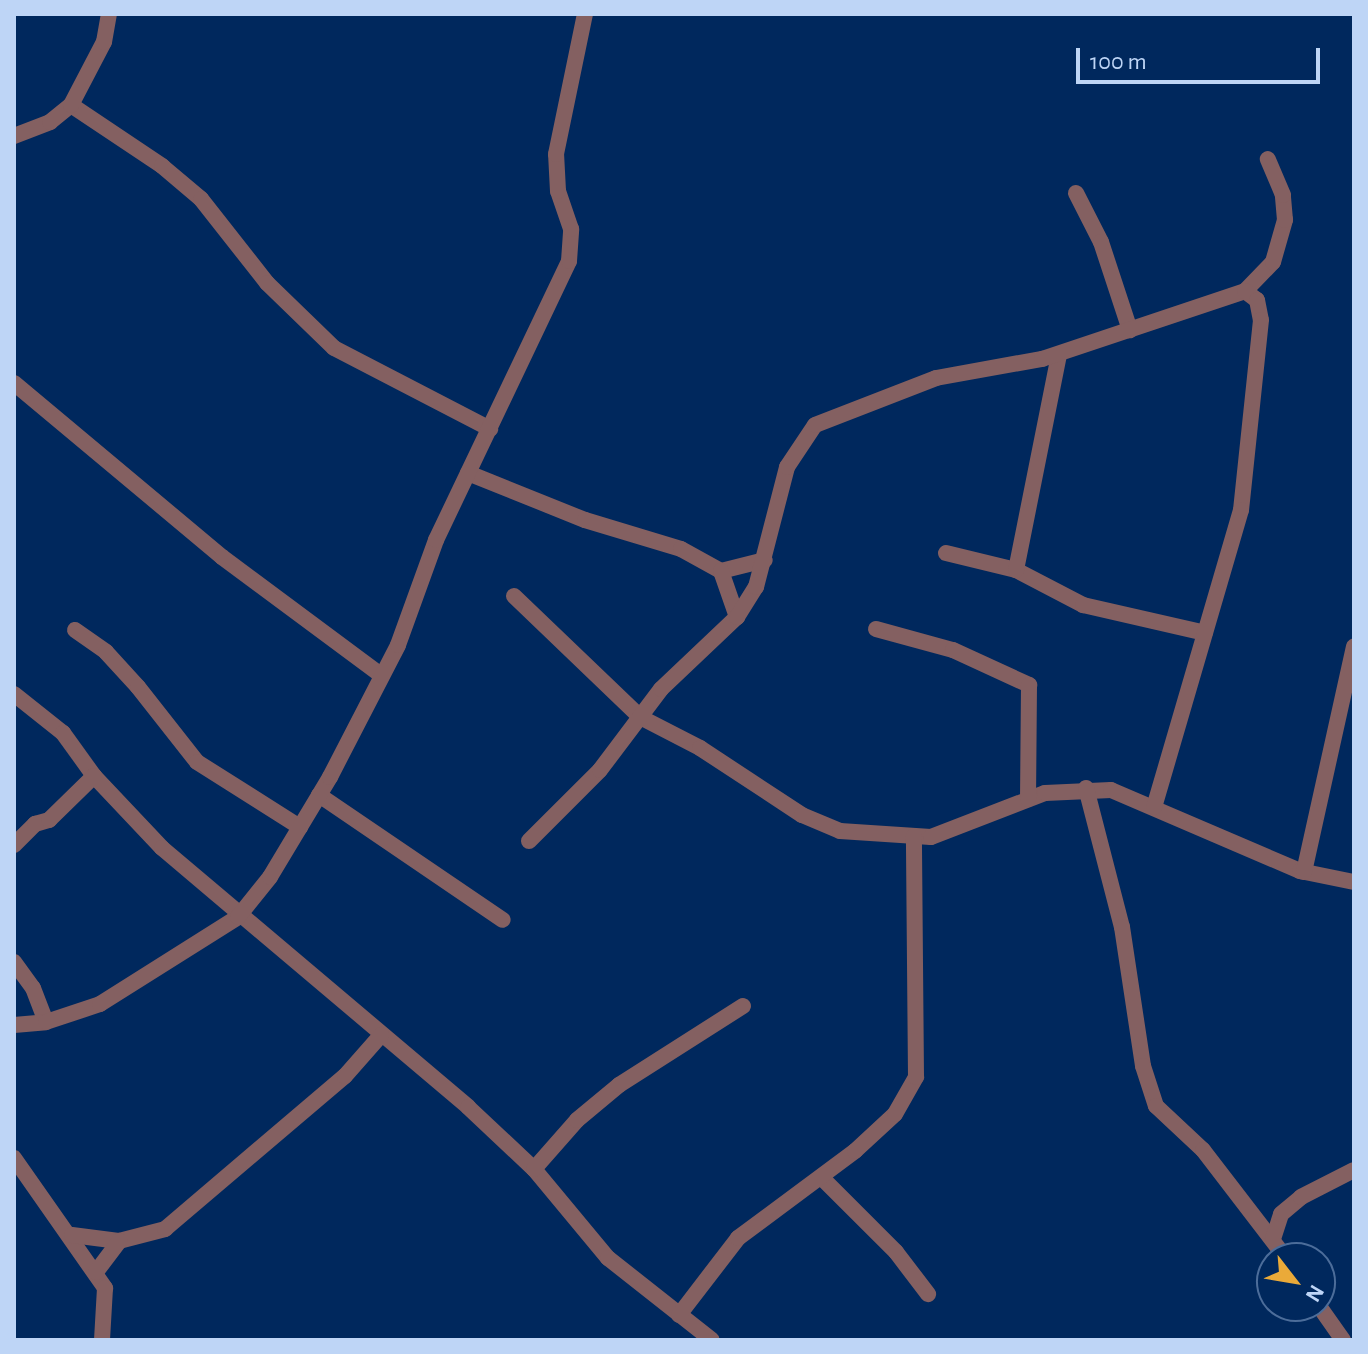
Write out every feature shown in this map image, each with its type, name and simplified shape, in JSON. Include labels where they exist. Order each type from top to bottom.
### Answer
[{"type":"street","points":[[14,136],[50,122],[71,105],[104,42],[109,14]]},
{"type":"street","points":[[14,1025],[46,1022],[100,1004],[238,917],[319,795],[382,676],[468,473],[569,261],[571,229],[558,191],[556,154],[585,14]]},
{"type":"street","points":[[71,105],[162,166],[201,199],[267,283],[334,348],[490,429]]},
{"type":"street","points":[[529,841],[600,770],[640,717],[737,617],[756,587],[765,560],[787,467],[815,425],[936,378],[1059,354],[1245,291],[1273,262],[1285,220],[1283,195],[1268,159]]},
{"type":"street","points":[[1076,193],[1101,242],[1130,330]]},
{"type":"street","points":[[1154,807],[1241,510],[1243,458],[1257,387],[1261,320],[1257,300],[1245,291]]},
{"type":"street","points":[[1016,570],[1059,354]]},
{"type":"street","points":[[14,383],[222,557],[382,676]]},
{"type":"street","points":[[468,473],[560,511],[681,549],[721,571],[737,617]]},
{"type":"street","points":[[946,553],[1016,570],[1083,605],[1205,633]]},
{"type":"street","points":[[721,571],[765,560]]},
{"type":"street","points":[[514,596],[640,717],[700,748],[802,815],[840,831],[931,837],[1028,799],[1086,788],[1111,790],[1304,872],[1354,882]]},
{"type":"street","points":[[876,629],[953,650],[1029,685],[1028,799]]},
{"type":"street","points":[[75,630],[116,664],[197,762],[300,827]]},
{"type":"street","points":[[1304,872],[1354,646]]},
{"type":"street","points":[[14,694],[63,733],[94,776],[238,917],[381,1035],[534,1169],[608,1258],[712,1340]]},
{"type":"street","points":[[14,845],[94,776]]},
{"type":"street","points":[[1086,788],[1122,927],[1143,1066],[1156,1106],[1203,1150],[1275,1242]]},
{"type":"street","points":[[319,795],[503,920]]},
{"type":"street","points":[[679,1315],[738,1238],[821,1177],[895,1114],[916,1077],[914,836]]},
{"type":"street","points":[[14,962],[33,988],[46,1022]]},
{"type":"street","points":[[534,1169],[577,1120],[619,1085],[743,1006]]},
{"type":"street","points":[[72,1235],[119,1241],[165,1229],[190,1212],[345,1076],[381,1035]]},
{"type":"street","points":[[14,1158],[72,1235],[105,1288],[102,1340]]},
{"type":"street","points":[[1273,1239],[1281,1214],[1301,1197],[1354,1170]]},
{"type":"street","points":[[821,1177],[896,1252],[928,1294]]},
{"type":"street","points":[[96,1272],[119,1241]]},
{"type":"street","points":[[1330,1322],[1343,1340]]}]
